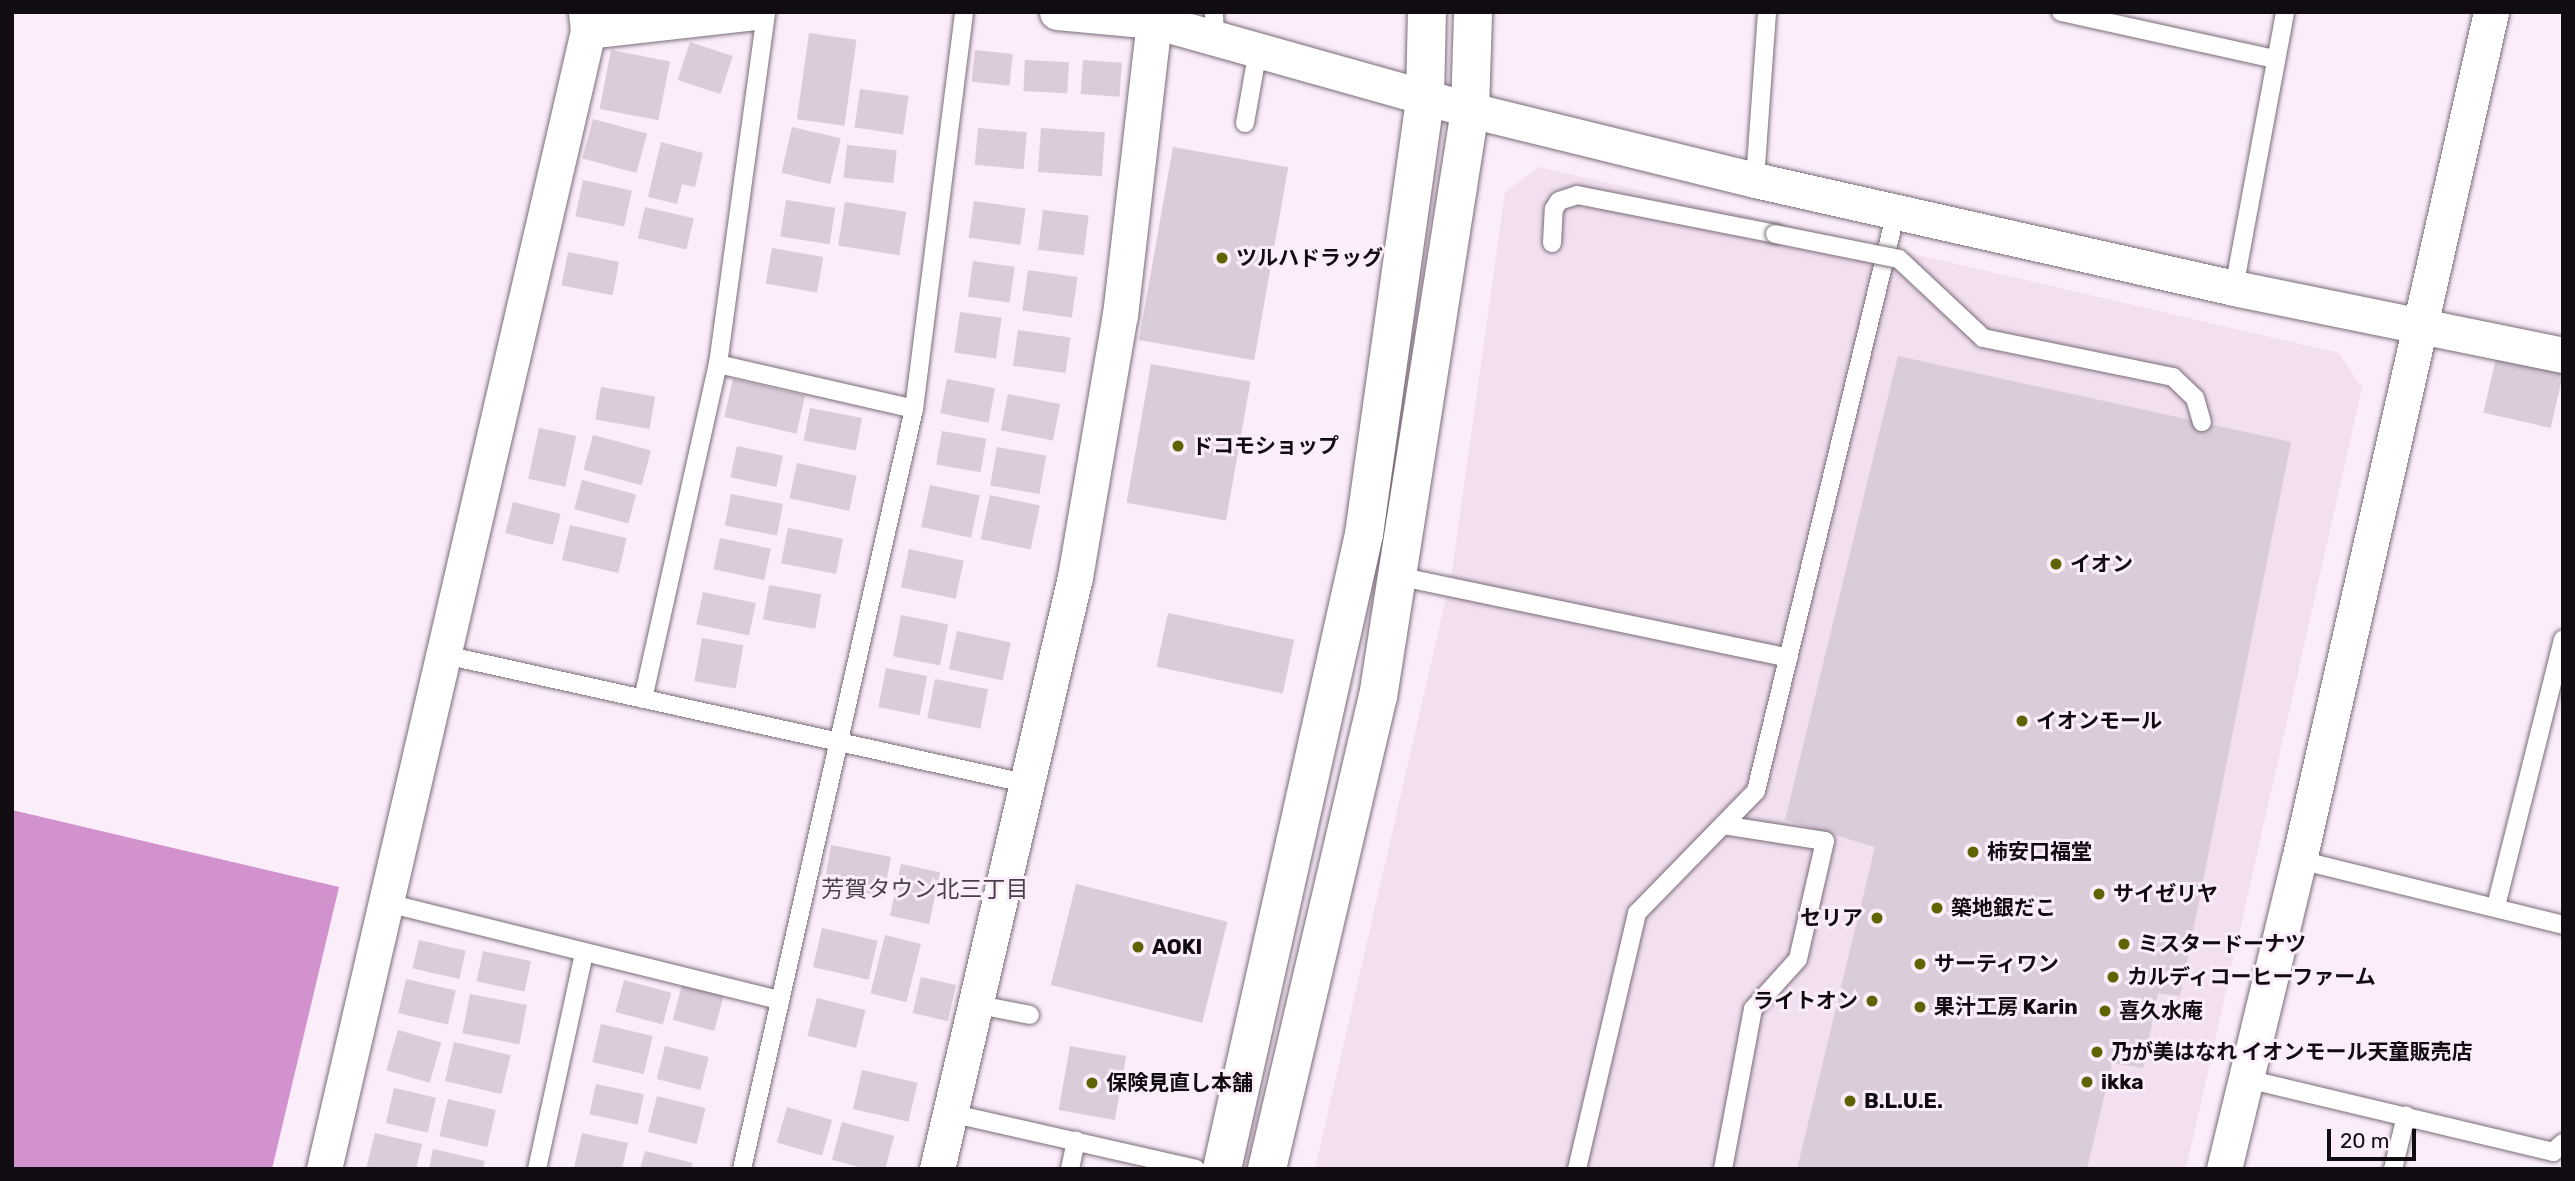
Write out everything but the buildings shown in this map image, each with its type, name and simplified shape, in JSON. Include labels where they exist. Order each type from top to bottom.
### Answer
[{"type":"street","points":[[324,1169],[445,655],[587,22],[755,12]]},
{"type":"street","points":[[1056,12],[1214,25],[1258,50],[1470,110],[1755,180],[2234,288],[2563,355]]},
{"type":"street","points":[[1222,1169],[1364,534],[1425,97],[1427,12]]},
{"type":"street","points":[[1267,1169],[1378,697],[1470,110],[1473,12]]},
{"type":"street","points":[[2224,1169],[2299,860],[2491,12]]},
{"type":"street","points":[[937,1169],[1075,577],[1121,315],[1154,21]]},
{"type":"lane","points":[[643,699],[718,364],[766,12]]},
{"type":"lane","points":[[742,1169],[914,409],[964,12]]},
{"type":"lane","points":[[1755,180],[1767,12]]},
{"type":"lane","points":[[2061,12],[2275,59]]},
{"type":"lane","points":[[2234,288],[2285,12]]},
{"type":"lane","points":[[1245,123],[1258,50]]},
{"type":"lane","points":[[1552,243],[1554,209],[1559,201],[1577,195],[1899,259],[1983,338],[2173,377],[2195,398],[2202,422]]},
{"type":"lane","points":[[1577,1169],[1637,913],[1756,791],[1896,212]]},
{"type":"lane","points":[[718,364],[914,409]]},
{"type":"lane","points":[[1397,576],[1788,658]]},
{"type":"lane","points":[[2496,906],[2563,639]]},
{"type":"lane","points":[[445,655],[838,745],[1025,783]]},
{"type":"lane","points":[[1723,825],[1825,841],[1798,959],[1753,1009],[1723,1169]]},
{"type":"lane","points":[[2299,860],[2496,906],[2563,925]]},
{"type":"lane","points":[[387,902],[584,954],[780,1000]]},
{"type":"lane","points":[[537,1169],[584,954]]},
{"type":"lane","points":[[974,1004],[1030,1015]]},
{"type":"lane","points":[[2247,1079],[2553,1152],[2563,1143]]},
{"type":"lane","points":[[950,1113],[1196,1169]]},
{"type":"lane","points":[[2393,1169],[2406,1116]]},
{"type":"lane","points":[[1070,1169],[1076,1141]]},
{"type":"shaded area","points":[[1539,167],[2339,353],[2362,388],[2186,1169],[1315,1169],[1452,572],[1505,192]]},
{"type":"shaded area","points":[[12,810],[339,887],[272,1169],[12,1169]]},
{"type":"place","name":"ツルハドラッグ","points":[[1222,258]]},
{"type":"place","name":"ドコモショップ","points":[[1178,446]]},
{"type":"place","name":"イオン","points":[[2056,564]]},
{"type":"place","name":"イオンモール","points":[[2022,721]]},
{"type":"place","name":"柿安口福堂","points":[[1973,852]]},
{"type":"place","name":"サイゼリヤ","points":[[2099,894]]},
{"type":"place","name":"築地銀だこ","points":[[1937,908]]},
{"type":"place","name":"セリア","points":[[1877,918]]},
{"type":"place","name":"ミスタードーナツ","points":[[2124,944]]},
{"type":"place","name":"AOKI","points":[[1138,947]]},
{"type":"place","name":"サーティワン","points":[[1920,964]]},
{"type":"place","name":"カルディコーヒーファーム","points":[[2113,977]]},
{"type":"place","name":"ライトオン","points":[[1872,1001]]},
{"type":"place","name":"果汁工房 Karin","points":[[1920,1007]]},
{"type":"place","name":"喜久水庵","points":[[2105,1011]]},
{"type":"place","name":"乃が美はなれ イオンモール天童販売店","points":[[2097,1052]]},
{"type":"place","name":"ikka","points":[[2087,1082]]},
{"type":"place","name":"保険見直し本舗","points":[[1092,1083]]},
{"type":"place","name":"B.L.U.E.","points":[[1850,1101]]},
{"type":"district","name":"芳賀タウン北三丁目","points":[[925,889]]}]
